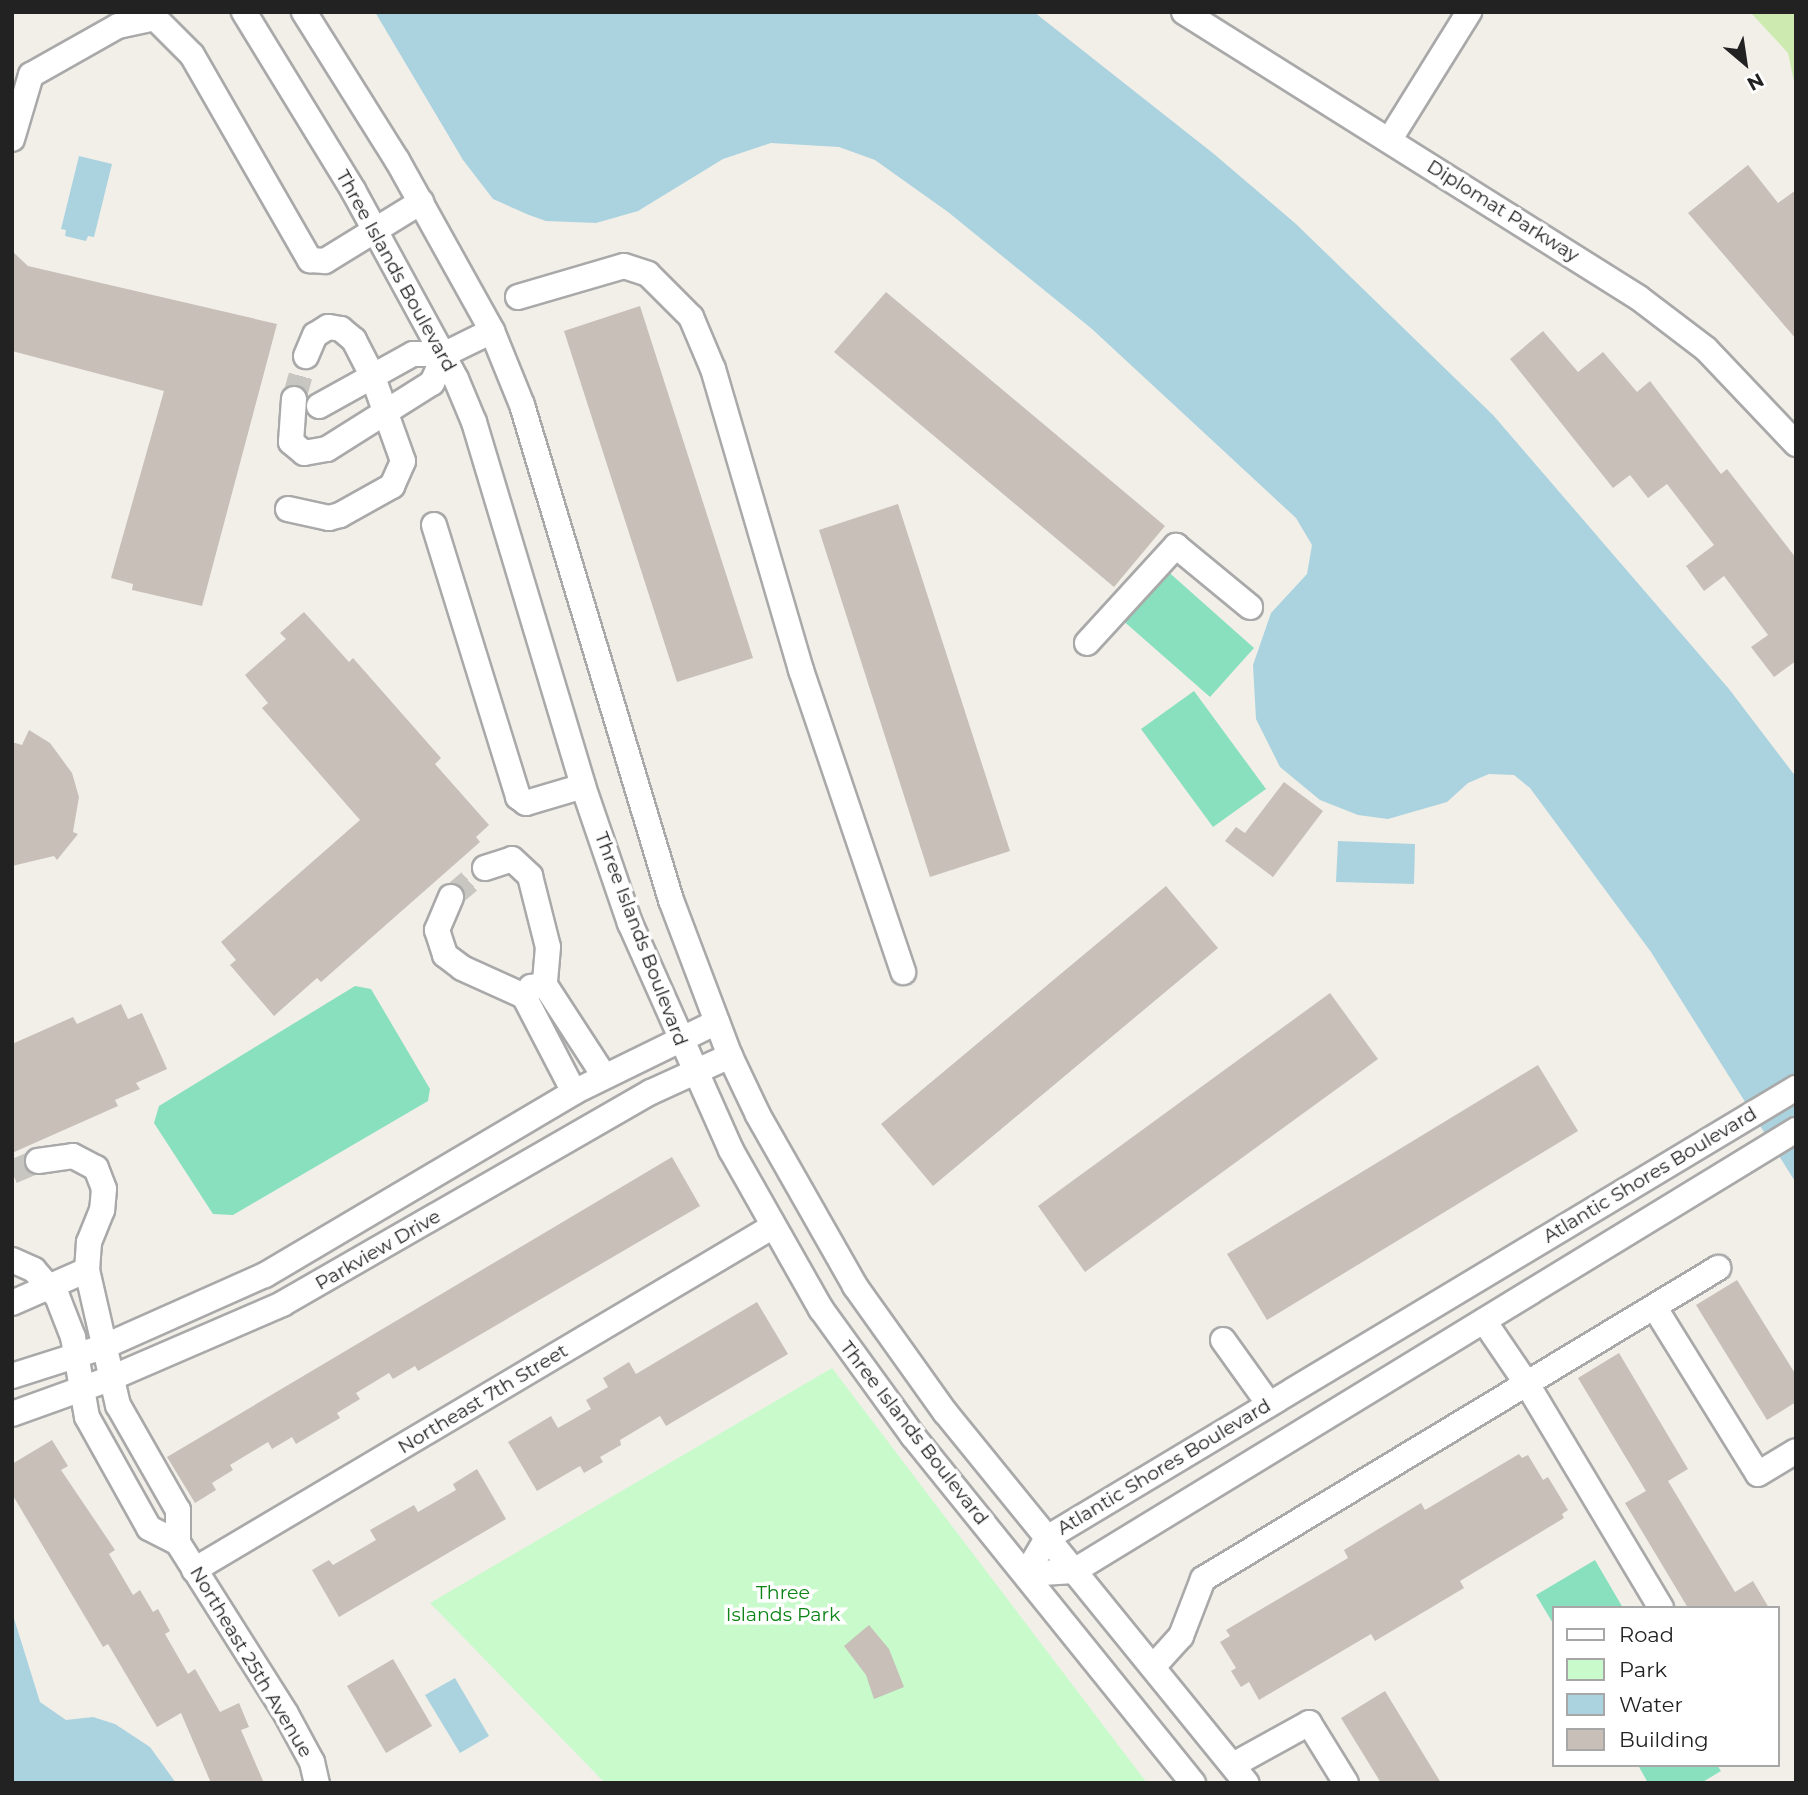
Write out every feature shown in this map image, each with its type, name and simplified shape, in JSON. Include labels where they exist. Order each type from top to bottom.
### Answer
[{"type":"street","name":"Three Islands Boulevard","points":[[244,12],[375,229],[445,354],[474,422],[583,786],[630,923],[694,1072],[772,1227],[821,1309],[913,1436],[1193,1783]]},
{"type":"street","name":"Three Islands Boulevard","points":[[304,12],[421,202],[492,331],[522,405],[671,900],[730,1056],[855,1286],[945,1412],[1240,1774]]},
{"type":"street","name":"Diplomat Parkway","points":[[1184,12],[1391,139],[1639,298],[1706,349],[1796,443]]},
{"type":"street","points":[[1391,139],[1469,12]]},
{"type":"street","points":[[12,139],[22,72],[118,26],[155,19],[192,55],[310,260],[325,261],[421,202]]},
{"type":"street","points":[[517,297],[624,267],[648,274],[691,317],[713,369],[801,670],[903,972]]},
{"type":"street","points":[[288,509],[329,518],[392,486],[401,475],[402,461],[387,413],[354,340],[341,329],[328,327],[315,335],[306,356]]},
{"type":"street","points":[[319,406],[413,354],[445,354],[492,331]]},
{"type":"street","points":[[293,399],[289,429],[291,442],[304,453],[327,449],[432,383],[445,354]]},
{"type":"street","points":[[434,525],[518,797],[526,803],[583,786]]},
{"type":"street","points":[[1087,643],[1176,546],[1250,607]]},
{"type":"street","points":[[485,868],[512,859],[530,876],[548,947],[535,990],[574,1092]]},
{"type":"street","points":[[451,897],[437,929],[446,955],[462,968],[535,990],[604,1076]]},
{"type":"street","name":"Parkview Drive","points":[[12,1376],[103,1347],[205,1303],[287,1263],[574,1092],[717,1022]]},
{"type":"street","name":"Parkview Drive","points":[[12,1414],[109,1379],[220,1334],[365,1258],[651,1092],[730,1056]]},
{"type":"street","name":"Atlantic Shores Boulevard","points":[[1026,1574],[1047,1538],[1796,1088]]},
{"type":"street","name":"Atlantic Shores Boulevard","points":[[1026,1574],[1074,1571],[1796,1130]]},
{"type":"street","points":[[12,1303],[87,1270],[89,1242],[102,1210],[104,1189],[96,1168],[73,1156],[38,1161]]},
{"type":"street","name":"Northeast 7th Street","points":[[194,1570],[772,1227]]},
{"type":"street","points":[[12,1260],[34,1270],[51,1286]]},
{"type":"street","points":[[1153,1667],[1181,1636],[1203,1578],[1718,1268]]},
{"type":"street","name":"Northeast 25th Avenue","points":[[87,1270],[102,1325],[109,1379],[118,1405],[178,1510],[178,1543],[286,1714],[312,1762],[317,1783]]},
{"type":"street","name":"Northeast 25th Avenue","points":[[51,1286],[68,1320],[79,1390],[87,1417],[149,1528],[178,1543]]},
{"type":"street","points":[[205,1303],[220,1334]]},
{"type":"street","points":[[1655,1308],[1758,1474],[1796,1451]]},
{"type":"street","points":[[1484,1321],[1527,1384],[1660,1606]]},
{"type":"street","points":[[1223,1340],[1269,1404]]},
{"type":"street","points":[[1240,1774],[1310,1723],[1346,1783]]},
{"type":"green space","points":[[1750,12],[1796,12],[1796,91],[1788,53]]},
{"type":"green space","points":[[1164,568],[1254,648],[1210,697],[1120,618]]},
{"type":"green space","points":[[1194,691],[1266,789],[1213,827],[1141,729]]},
{"type":"green space","points":[[355,986],[371,989],[430,1089],[428,1101],[233,1215],[213,1214],[154,1123],[159,1106]]},
{"type":"green space","name":"Three Islands Park","points":[[832,1368],[1147,1783],[605,1783],[430,1603]]},
{"type":"green space","points":[[1595,1560],[1622,1606],[1552,1606],[1552,1622],[1536,1595]]},
{"type":"green space","points":[[1639,1767],[1718,1767],[1721,1771],[1701,1783],[1648,1783]]},
{"type":"water","points":[[375,12],[1034,12],[1214,154],[1296,224],[1493,415],[1729,689],[1796,777],[1796,1183],[1651,952],[1530,788],[1514,775],[1489,774],[1468,783],[1447,802],[1388,819],[1358,815],[1320,800],[1280,767],[1256,719],[1253,665],[1271,613],[1307,574],[1312,545],[1296,518],[1092,329],[948,212],[875,160],[839,147],[771,143],[723,159],[638,211],[596,223],[546,221],[529,215],[493,199],[463,160]]},
{"type":"water","points":[[79,156],[112,164],[94,237],[88,236],[86,241],[65,236],[66,230],[61,229]]},
{"type":"water","points":[[1338,841],[1415,844],[1414,884],[1336,882]]},
{"type":"water","points":[[12,1612],[40,1702],[66,1720],[93,1717],[115,1724],[150,1747],[176,1783],[12,1783]]},
{"type":"water","points":[[455,1678],[489,1736],[460,1753],[425,1695]]},
{"type":"building","points":[[1748,165],[1778,203],[1796,190],[1796,339],[1688,213]]},
{"type":"building","points":[[12,251],[28,266],[277,324],[202,606],[132,590],[133,584],[111,578],[164,391],[12,351]]},
{"type":"building","points":[[886,292],[1165,526],[1114,587],[834,352]]},
{"type":"building","points":[[640,306],[753,658],[677,682],[564,331]]},
{"type":"building","points":[[1543,331],[1578,372],[1603,352],[1637,392],[1650,381],[1721,474],[1727,469],[1796,558],[1796,661],[1774,677],[1751,647],[1768,635],[1724,576],[1704,591],[1686,566],[1714,545],[1667,484],[1648,498],[1630,475],[1613,488],[1510,359]]},
{"type":"building","points":[[898,504],[1010,851],[930,877],[819,530]]},
{"type":"building","points":[[304,612],[349,662],[353,658],[441,758],[435,764],[489,825],[476,837],[480,842],[321,982],[317,978],[274,1016],[230,965],[236,960],[221,942],[360,820],[262,708],[268,703],[245,675],[286,639],[280,633]]},
{"type":"building","points":[[29,730],[50,743],[72,773],[79,797],[73,832],[78,834],[57,860],[54,856],[12,866],[12,742],[22,745]]},
{"type":"building","points":[[1284,782],[1323,811],[1273,877],[1225,841],[1236,827],[1245,833]]},
{"type":"building","points":[[1166,886],[1218,948],[933,1186],[881,1124]]},
{"type":"building","points":[[1330,993],[1378,1059],[1085,1272],[1038,1206]]},
{"type":"building","points":[[121,1004],[128,1019],[142,1013],[167,1069],[136,1083],[140,1089],[115,1100],[118,1106],[12,1153],[12,1044],[73,1017],[77,1024]]},
{"type":"building","points":[[1538,1065],[1578,1131],[1267,1320],[1227,1254]]},
{"type":"building","points":[[672,1157],[700,1206],[418,1371],[415,1366],[393,1379],[389,1373],[356,1393],[360,1399],[337,1413],[340,1418],[296,1444],[292,1437],[272,1449],[268,1442],[230,1465],[233,1470],[212,1483],[216,1490],[195,1503],[167,1457]]},
{"type":"building","points":[[1737,1280],[1796,1375],[1796,1402],[1767,1420],[1696,1305]]},
{"type":"building","points":[[757,1302],[788,1354],[666,1426],[660,1416],[620,1440],[621,1445],[600,1457],[603,1462],[584,1473],[580,1466],[537,1491],[508,1442],[551,1416],[558,1428],[591,1409],[586,1400],[608,1387],[603,1378],[629,1362],[636,1374]]},
{"type":"building","points":[[1619,1353],[1688,1469],[1668,1481],[1735,1592],[1753,1581],[1768,1606],[1687,1606],[1625,1503],[1646,1491],[1578,1378]]},
{"type":"building","points":[[52,1440],[68,1466],[61,1470],[115,1550],[109,1554],[133,1595],[140,1590],[153,1612],[158,1609],[170,1631],[165,1634],[188,1674],[195,1669],[220,1712],[239,1703],[249,1727],[241,1730],[264,1783],[211,1783],[181,1713],[157,1727],[108,1644],[103,1647],[12,1494],[12,1464]]},
{"type":"building","points":[[1519,1454],[1522,1458],[1528,1455],[1543,1480],[1548,1477],[1568,1510],[1562,1514],[1564,1518],[1460,1581],[1464,1588],[1375,1641],[1371,1634],[1259,1700],[1249,1682],[1241,1687],[1231,1671],[1236,1668],[1220,1642],[1230,1636],[1226,1630],[1348,1558],[1344,1550],[1421,1503],[1425,1510]]},
{"type":"building","points":[[477,1469],[506,1519],[339,1617],[312,1570],[329,1560],[333,1565],[376,1540],[370,1530],[414,1505],[418,1512],[456,1490],[453,1484]]},
{"type":"building","points":[[869,1625],[889,1649],[904,1687],[874,1699],[866,1675],[844,1646]]},
{"type":"building","points":[[393,1659],[432,1726],[386,1753],[347,1686]]},
{"type":"building","points":[[1385,1691],[1441,1783],[1381,1783],[1341,1718]]},
{"type":"tunnel","points":[[294,399],[306,356]]},
{"type":"tunnel","points":[[451,897],[485,868]]},
{"type":"tunnel","points":[[12,1172],[38,1161]]}]
